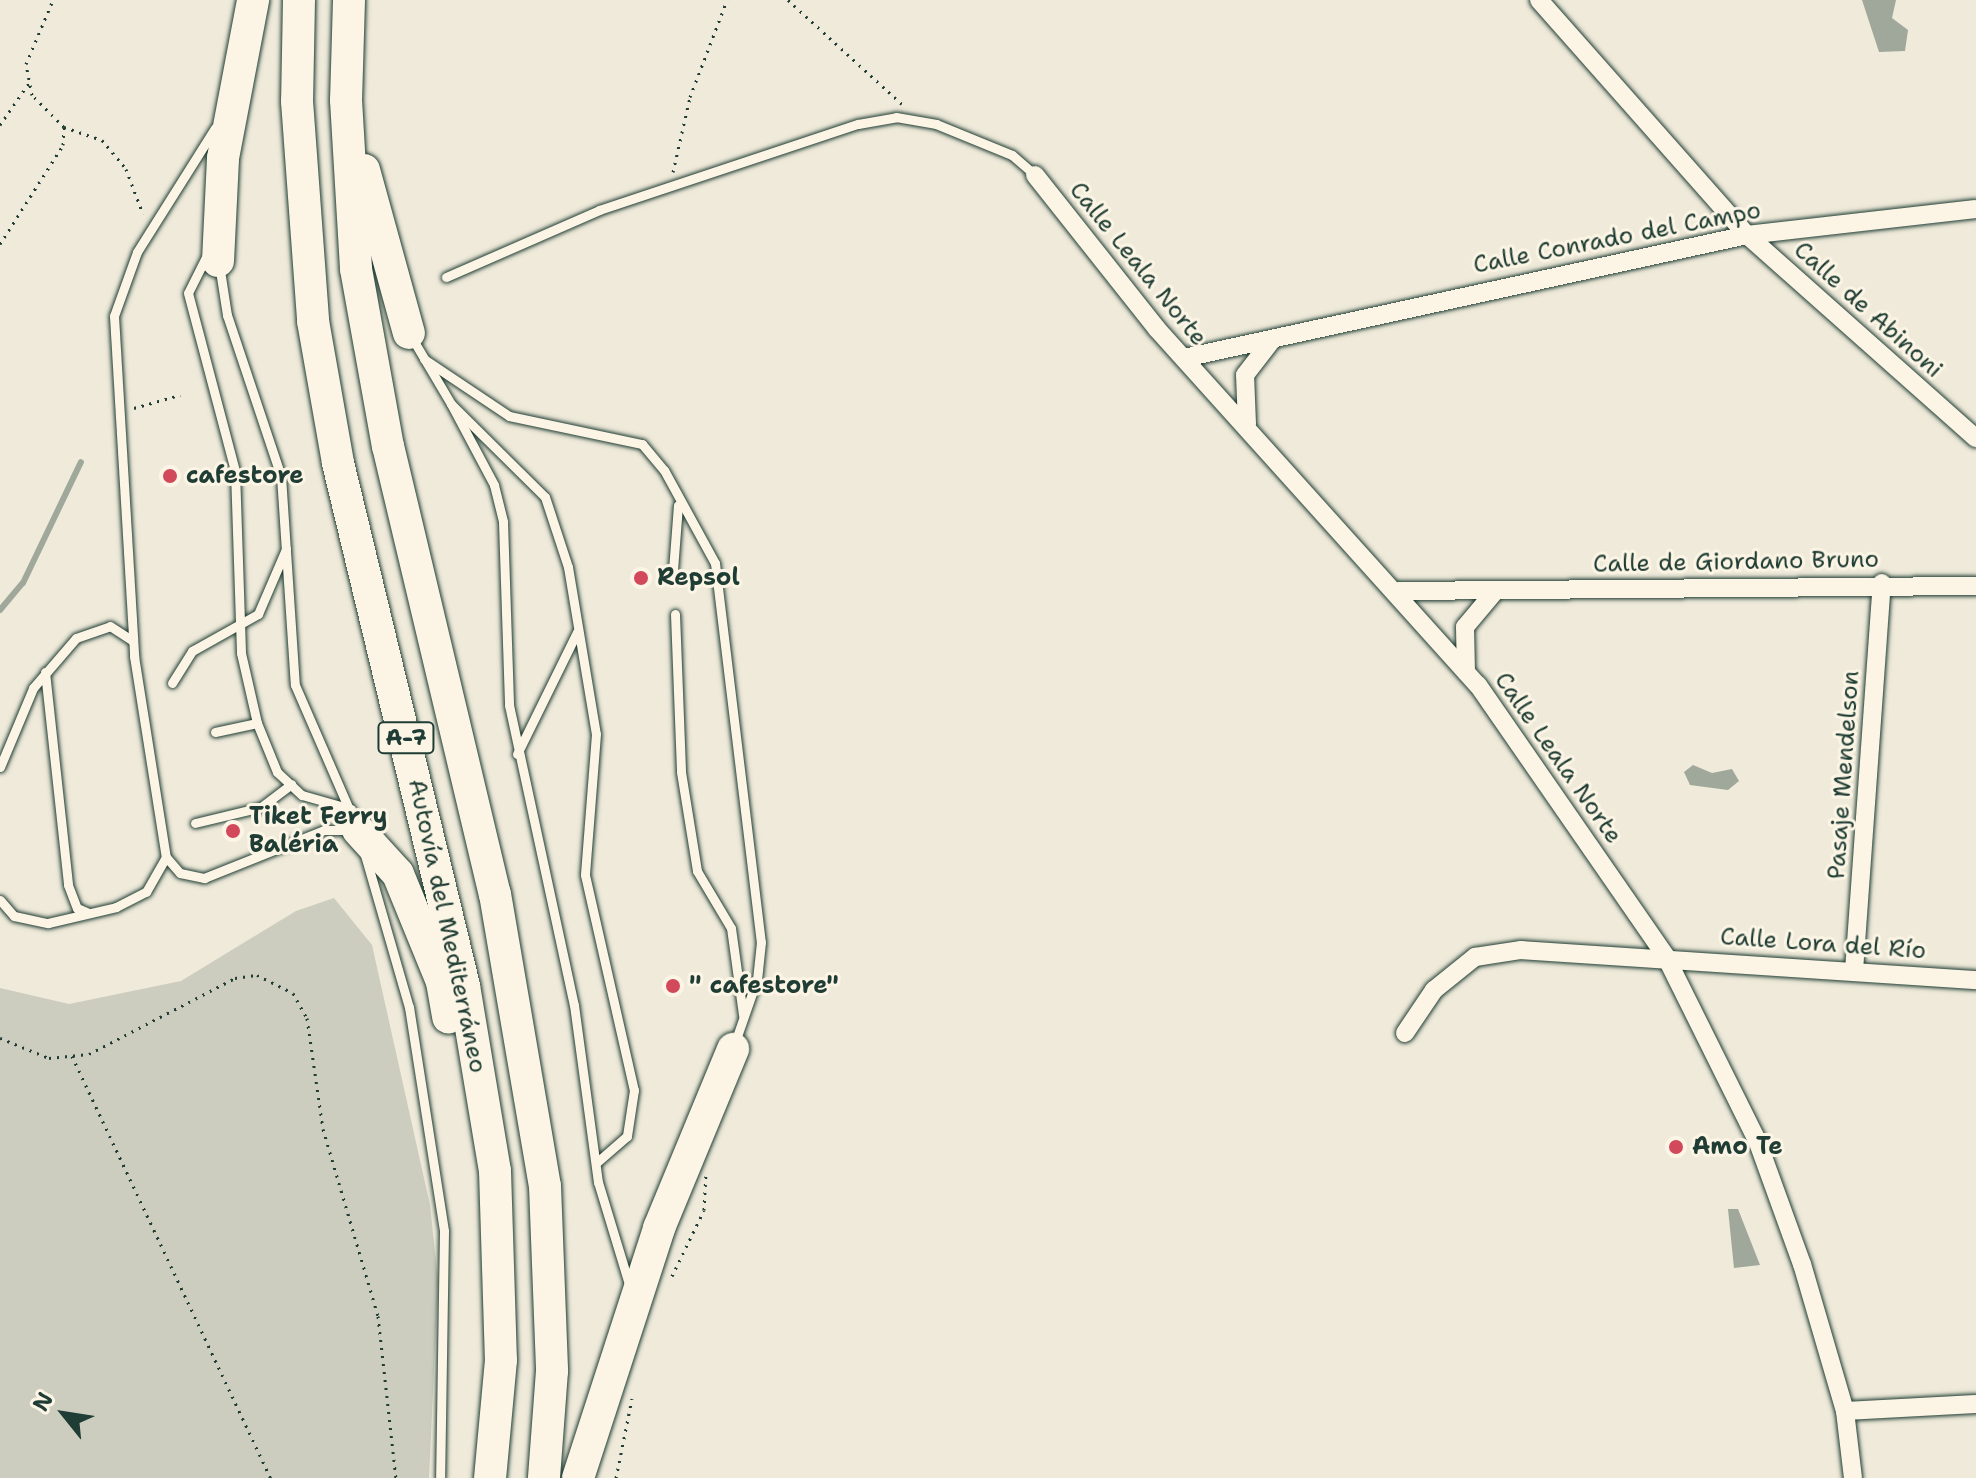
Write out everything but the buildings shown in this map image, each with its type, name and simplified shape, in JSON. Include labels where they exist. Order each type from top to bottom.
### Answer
[{"type":"highway","points":[[218,261],[235,86],[253,0]]},
{"type":"highway","name":"Autovía del Mediterráneo","points":[[299,0],[297,101],[313,321],[338,463],[464,986],[495,1171],[501,1360],[490,1478]]},
{"type":"highway","name":"Autovía del Mediterráneo","points":[[349,0],[346,100],[356,269],[372,358],[495,894],[545,1186],[552,1371],[544,1478]]},
{"type":"highway","points":[[346,100],[414,345]]},
{"type":"highway","points":[[354,820],[398,874],[442,982],[478,1208],[498,1279]]},
{"type":"highway","points":[[578,1478],[625,1323],[688,1155],[733,1049]]},
{"type":"street","name":"Calle de Abinoni","points":[[1539,0],[1747,235],[1976,438]]},
{"type":"street","name":"Calle Leala Norte","points":[[1035,175],[1184,358],[1398,591],[1530,751],[1666,957],[1757,1140],[1845,1411],[1853,1478]]},
{"type":"street","name":"Calle Conrado del Campo","points":[[1184,358],[1272,340],[1502,283],[1747,235],[1976,209]]},
{"type":"street","points":[[1250,431],[1242,388],[1272,340]]},
{"type":"street","name":"Calle de Giordano Bruno","points":[[1398,591],[1882,583],[1976,586]]},
{"type":"street","name":"Pasaje Mendelson","points":[[1854,971],[1882,583]]},
{"type":"street","points":[[1466,672],[1465,627],[1496,590]]},
{"type":"street","name":"Calle Lora del Río","points":[[1405,1033],[1434,990],[1475,957],[1521,950],[1666,957],[1976,980]]},
{"type":"street","points":[[1845,1411],[1976,1404]]},
{"type":"lane","points":[[235,86],[137,252],[114,316],[133,641],[166,857],[180,873],[204,878],[354,820]]},
{"type":"lane","points":[[446,277],[599,210],[858,124],[918,121],[975,137],[1035,175]]},
{"type":"lane","points":[[220,220],[188,293],[235,471],[244,686],[277,772],[291,784],[354,820]]},
{"type":"lane","points":[[218,261],[227,315],[273,441],[288,537],[295,685],[354,820],[409,1007],[435,1156],[446,1305],[440,1478]]},
{"type":"lane","points":[[414,345],[451,404],[494,485],[503,522],[502,655],[517,754],[574,1005],[596,1163],[626,1259],[625,1323]]},
{"type":"lane","points":[[414,345],[509,416],[642,444],[664,470],[678,505],[715,563],[761,942],[733,1049]]},
{"type":"lane","points":[[451,404],[545,497],[568,567],[596,734],[585,875],[634,1090],[627,1136],[596,1163]]},
{"type":"lane","points":[[673,570],[678,505]]},
{"type":"lane","points":[[172,683],[192,651],[241,628],[268,599],[288,537]]},
{"type":"lane","points":[[675,614],[681,772],[697,871],[731,928],[743,1018]]},
{"type":"lane","points":[[0,767],[12,727],[45,672],[94,628],[110,626],[133,641]]},
{"type":"lane","points":[[517,754],[578,630]]},
{"type":"lane","points":[[45,672],[68,885],[77,908],[89,913]]},
{"type":"lane","points":[[215,732],[257,723]]},
{"type":"lane","points":[[195,823],[261,807],[291,784]]},
{"type":"lane","points":[[0,900],[14,916],[48,923],[89,913],[146,892],[166,857]]},
{"type":"path","points":[[53,0],[26,64],[32,95],[64,127],[102,140],[126,169],[143,214]]},
{"type":"path","points":[[669,188],[690,97],[727,0]]},
{"type":"path","points":[[788,0],[918,121]]},
{"type":"path","points":[[0,125],[1,119],[29,82]]},
{"type":"path","points":[[0,244],[63,145],[64,127]]},
{"type":"path","points":[[126,411],[180,395]]},
{"type":"path","points":[[0,1038],[49,1058],[72,1056],[112,1046],[235,978],[257,975],[293,993],[307,1018],[323,1129],[378,1316],[396,1478]]},
{"type":"path","points":[[72,1056],[271,1478]]},
{"type":"path","points":[[667,1287],[704,1210],[709,1179],[688,1155]]},
{"type":"path","points":[[616,1478],[628,1423]]},
{"type":"shaded area","points":[[1862,0],[1896,0],[1892,18],[1908,30],[1905,51],[1879,52]]},
{"type":"shaded area","points":[[1693,765],[1712,773],[1732,769],[1739,781],[1728,790],[1690,785],[1684,772]]},
{"type":"shaded area","points":[[334,898],[372,945],[430,1205],[438,1281],[429,1478],[0,1478],[0,988],[69,1004],[181,981],[296,911]]},
{"type":"shaded area","points":[[1728,1209],[1738,1209],[1760,1265],[1734,1268]]},
{"type":"waterway","points":[[0,610],[23,583],[81,462]]},
{"type":"place","name":"cafestore","points":[[170,476]]},
{"type":"place","name":"Repsol","points":[[641,578]]},
{"type":"place","name":"Tiket Ferry Baléria","points":[[233,831]]},
{"type":"place","name":"\" cafestore\"","points":[[673,986]]},
{"type":"place","name":"Amo Te","points":[[1676,1147]]}]
